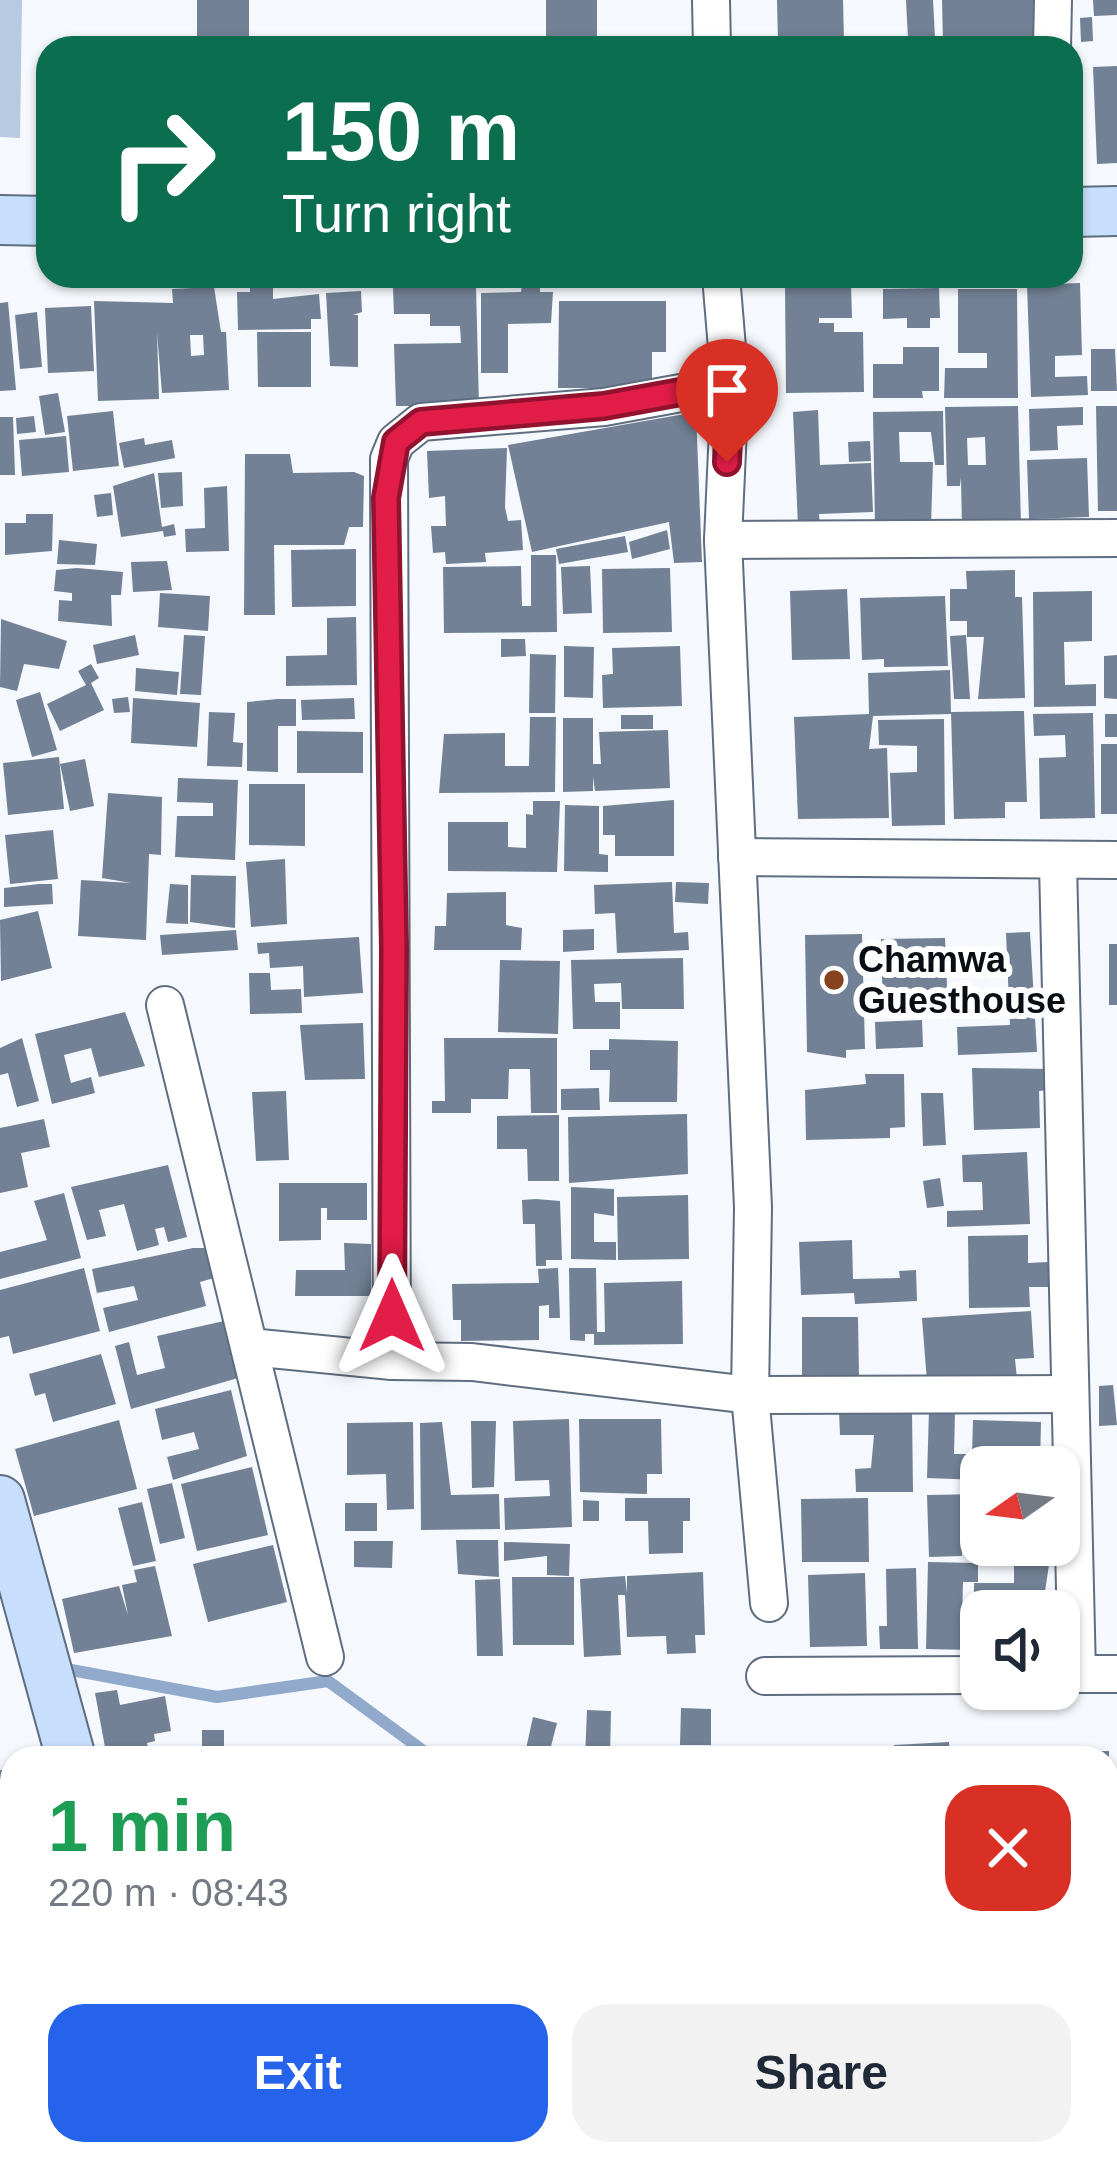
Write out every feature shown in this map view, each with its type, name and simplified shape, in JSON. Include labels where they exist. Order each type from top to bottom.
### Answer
[{"type":"street","points":[[711,0],[712,36]]},
{"type":"street","points":[[1052,36],[1053,0]]},
{"type":"street","points":[[1083,212],[1117,211]]},
{"type":"street","points":[[0,220],[36,221]]},
{"type":"street","points":[[722,288],[730,383],[723,540],[753,1207],[750,1395],[769,1603]]},
{"type":"street","points":[[392,1361],[389,459],[396,442],[421,422],[604,406],[730,383]]},
{"type":"street","points":[[723,540],[1117,538]]},
{"type":"street","points":[[737,857],[1117,860]]},
{"type":"street","points":[[1058,863],[1068,1590]]},
{"type":"street","points":[[165,1005],[325,1657]]},
{"type":"street","points":[[250,1347],[392,1361],[472,1362],[750,1395],[1068,1394]]},
{"type":"street","points":[[0,1500],[68,1746]]},
{"type":"street","points":[[1080,1674],[1117,1674]]},
{"type":"street","points":[[765,1676],[960,1675]]},
{"type":"shaded area","points":[[0,0],[22,0],[20,138],[0,137]]},
{"type":"building","points":[[197,0],[249,0],[249,36],[197,36]]},
{"type":"building","points":[[546,0],[597,0],[597,36],[546,36]]},
{"type":"building","points":[[777,0],[843,0],[844,36],[778,36]]},
{"type":"building","points":[[906,0],[933,0],[935,36],[908,36]]},
{"type":"building","points":[[942,0],[1033,0],[1033,36],[943,36]]},
{"type":"building","points":[[1093,0],[1117,0],[1117,15],[1094,16]]},
{"type":"building","points":[[1092,17],[1093,41],[1083,42],[1080,18]]},
{"type":"building","points":[[1117,66],[1117,163],[1097,164],[1093,67]]},
{"type":"building","points":[[214,288],[221,332],[226,332],[229,390],[162,393],[157,333],[159,399],[98,401],[94,301],[173,303],[172,289]],"holes":[[[190,335],[203,335],[204,355],[191,356]]]},
{"type":"building","points":[[250,288],[273,288],[273,299],[319,294],[321,319],[311,319],[311,329],[238,330],[237,292],[250,292]]},
{"type":"building","points":[[393,288],[476,288],[479,406],[396,406],[394,344],[461,343],[460,326],[430,326],[430,314],[394,314]]},
{"type":"building","points":[[522,288],[540,288],[540,292],[553,292],[551,323],[508,324],[508,373],[481,373],[481,293],[521,292]]},
{"type":"building","points":[[785,288],[851,288],[852,318],[819,318],[819,323],[834,323],[834,332],[863,332],[864,392],[786,393]]},
{"type":"building","points":[[939,288],[940,318],[930,318],[930,328],[907,328],[907,318],[883,319],[883,289]]},
{"type":"building","points":[[1027,288],[1080,288],[1082,355],[1055,356],[1055,377],[1087,376],[1088,395],[1031,397]]},
{"type":"building","points":[[958,289],[1017,289],[1018,398],[944,398],[945,368],[987,368],[987,353],[958,353]]},
{"type":"building","points":[[361,291],[362,312],[353,315],[358,315],[358,367],[330,366],[326,293]]},
{"type":"building","points":[[559,301],[666,301],[666,352],[652,352],[652,388],[558,388]]},
{"type":"building","points":[[8,302],[16,390],[0,391],[0,303]]},
{"type":"building","points":[[91,306],[94,371],[48,373],[45,308]]},
{"type":"building","points":[[37,312],[42,367],[20,369],[15,315]]},
{"type":"building","points":[[257,332],[311,332],[311,387],[258,387]]},
{"type":"building","points":[[903,347],[939,347],[939,391],[922,391],[923,398],[873,398],[873,364],[903,364]]},
{"type":"building","points":[[1091,349],[1115,349],[1117,391],[1091,391]]},
{"type":"building","points":[[58,393],[65,432],[45,435],[39,396]]},
{"type":"building","points":[[1018,406],[1021,526],[962,528],[961,477],[960,486],[947,486],[945,407]],"holes":[[[985,437],[986,465],[968,465],[967,438]]]},
{"type":"building","points":[[1096,406],[1117,406],[1117,511],[1098,511]]},
{"type":"building","points":[[1083,407],[1083,425],[1057,426],[1058,450],[1030,451],[1029,409]]},
{"type":"building","points":[[818,410],[820,465],[871,463],[873,512],[819,514],[820,525],[798,526],[793,412]]},
{"type":"building","points":[[113,411],[119,466],[73,471],[67,416]]},
{"type":"building","points":[[943,411],[944,465],[935,465],[931,432],[899,432],[900,462],[933,462],[931,526],[875,526],[873,412]]},
{"type":"building","points":[[696,412],[702,562],[674,563],[669,522],[532,552],[508,445]]},
{"type":"building","points":[[34,416],[36,432],[17,434],[16,418]]},
{"type":"building","points":[[0,417],[13,417],[15,475],[0,475]]},
{"type":"building","points":[[66,436],[69,472],[22,476],[19,440]]},
{"type":"building","points":[[144,438],[145,445],[172,440],[175,458],[124,468],[119,443]]},
{"type":"building","points":[[870,441],[871,461],[849,462],[848,442]]},
{"type":"building","points":[[507,448],[505,507],[508,521],[521,520],[523,550],[485,553],[486,562],[446,564],[445,552],[433,553],[431,526],[446,526],[445,496],[429,498],[427,451]]},
{"type":"building","points":[[245,454],[290,454],[293,473],[364,476],[363,527],[349,527],[344,545],[274,545],[275,615],[244,615]]},
{"type":"building","points":[[1087,458],[1089,517],[1029,519],[1027,460]]},
{"type":"building","points":[[182,472],[183,506],[161,508],[158,473]]},
{"type":"building","points":[[154,473],[162,527],[174,524],[176,535],[164,537],[163,531],[121,537],[113,486]]},
{"type":"building","points":[[227,486],[229,551],[186,552],[185,529],[205,528],[204,488]]},
{"type":"building","points":[[111,493],[113,515],[97,517],[94,495]]},
{"type":"building","points":[[26,514],[53,514],[52,551],[5,555],[5,523],[26,523]]},
{"type":"building","points":[[667,530],[670,549],[632,559],[629,542]]},
{"type":"building","points":[[625,536],[628,552],[559,564],[556,549]]},
{"type":"building","points":[[59,540],[97,544],[95,565],[57,564]]},
{"type":"building","points":[[356,549],[356,606],[292,607],[291,550]]},
{"type":"building","points":[[531,555],[556,555],[557,632],[444,633],[443,567],[521,566],[522,606],[531,606]]},
{"type":"building","points":[[167,561],[172,590],[133,592],[131,562]]},
{"type":"building","points":[[590,566],[592,613],[563,614],[561,567]]},
{"type":"building","points":[[670,568],[672,632],[603,633],[602,569]]},
{"type":"building","points":[[56,570],[123,572],[121,595],[111,595],[112,626],[58,621],[59,600],[72,601],[72,593],[54,591]]},
{"type":"building","points":[[1015,570],[1015,597],[1022,597],[1025,698],[978,699],[984,637],[967,637],[967,621],[950,621],[950,589],[967,589],[966,571]]},
{"type":"building","points":[[847,589],[850,659],[792,660],[790,591]]},
{"type":"building","points":[[1092,591],[1092,641],[1064,642],[1065,685],[1096,684],[1096,706],[1034,707],[1033,592]]},
{"type":"building","points":[[160,593],[210,596],[208,631],[158,627]]},
{"type":"building","points":[[945,596],[948,666],[884,667],[884,659],[862,660],[860,598]]},
{"type":"building","points":[[356,617],[357,685],[286,686],[286,656],[327,655],[327,618]]},
{"type":"building","points":[[1,619],[67,641],[59,669],[24,664],[17,691],[0,687]]},
{"type":"building","points":[[135,635],[139,655],[97,664],[93,645]]},
{"type":"building","points":[[184,635],[205,636],[201,695],[180,694]]},
{"type":"building","points":[[966,635],[970,699],[954,699],[950,636]]},
{"type":"building","points":[[501,639],[525,639],[526,656],[501,657]]},
{"type":"building","points":[[564,646],[594,647],[593,698],[564,697]]},
{"type":"building","points":[[680,646],[682,706],[603,708],[602,675],[613,674],[612,648]]},
{"type":"building","points":[[530,654],[556,655],[555,713],[529,713]]},
{"type":"building","points":[[1117,655],[1117,699],[1104,698],[1104,656]]},
{"type":"building","points":[[91,664],[99,678],[91,683],[104,710],[60,731],[47,704],[86,685],[78,671]]},
{"type":"building","points":[[136,668],[179,672],[177,695],[135,691]]},
{"type":"building","points":[[950,670],[951,714],[873,716],[869,749],[887,748],[889,818],[798,819],[794,717],[869,714],[868,673]]},
{"type":"building","points":[[40,692],[57,750],[32,757],[16,700]]},
{"type":"building","points":[[128,697],[130,712],[114,713],[112,699]]},
{"type":"building","points":[[133,698],[200,703],[197,747],[131,743]]},
{"type":"building","points":[[354,698],[355,719],[302,720],[301,700]]},
{"type":"building","points":[[296,699],[296,726],[278,726],[278,772],[247,771],[247,702]]},
{"type":"building","points":[[1024,711],[1027,802],[1005,802],[1005,818],[954,819],[951,712]]},
{"type":"building","points":[[209,712],[235,713],[233,742],[243,743],[242,767],[207,766]]},
{"type":"building","points":[[1093,713],[1095,818],[1040,819],[1039,758],[1066,757],[1065,735],[1034,736],[1033,714]]},
{"type":"building","points":[[1105,714],[1117,714],[1117,737],[1105,737]]},
{"type":"building","points":[[621,715],[653,715],[653,729],[621,729]]},
{"type":"building","points":[[530,717],[556,717],[555,792],[439,793],[444,734],[505,733],[505,766],[529,766]]},
{"type":"building","points":[[563,718],[593,718],[593,764],[601,764],[599,732],[668,730],[670,788],[595,791],[593,777],[593,791],[563,792]]},
{"type":"building","points":[[944,719],[945,825],[892,826],[890,773],[917,772],[917,746],[879,745],[878,720]]},
{"type":"building","points":[[297,731],[363,732],[363,773],[297,773]]},
{"type":"building","points":[[1101,744],[1117,744],[1117,814],[1101,814]]},
{"type":"building","points":[[59,757],[64,809],[8,815],[3,763]]},
{"type":"building","points":[[85,759],[94,806],[70,811],[60,764]]},
{"type":"building","points":[[178,778],[238,780],[235,860],[175,857],[177,816],[213,816],[213,803],[177,802]]},
{"type":"building","points":[[249,784],[305,784],[305,846],[249,845]]},
{"type":"building","points":[[108,793],[162,797],[161,855],[149,854],[146,940],[78,936],[81,880],[131,883],[102,878]]},
{"type":"building","points":[[674,800],[674,856],[615,856],[615,835],[603,835],[603,806]]},
{"type":"building","points":[[533,801],[560,801],[557,872],[448,871],[448,822],[508,822],[508,847],[526,848],[526,814],[533,815]]},
{"type":"building","points":[[565,805],[599,806],[599,854],[608,855],[608,872],[564,871]]},
{"type":"building","points":[[53,830],[58,879],[10,884],[5,835]]},
{"type":"building","points":[[285,859],[287,924],[251,927],[246,862]]},
{"type":"building","points":[[191,875],[236,876],[235,928],[190,922]]},
{"type":"building","points":[[672,882],[674,933],[688,932],[689,950],[617,953],[615,913],[595,914],[594,885]]},
{"type":"building","points":[[676,882],[709,883],[708,904],[675,902]]},
{"type":"building","points":[[52,884],[53,904],[4,907],[4,888]]},
{"type":"building","points":[[170,884],[188,885],[188,924],[166,923]]},
{"type":"building","points":[[506,892],[506,925],[522,928],[521,950],[434,950],[435,926],[446,926],[447,893]]},
{"type":"building","points":[[38,911],[52,968],[1,981],[0,920]]},
{"type":"building","points":[[594,929],[594,950],[563,952],[563,930]]},
{"type":"building","points":[[236,930],[238,950],[162,955],[160,935]]},
{"type":"building","points":[[1030,932],[1037,1052],[958,1055],[957,1027],[1010,1025],[1006,933]]},
{"type":"building","points":[[862,934],[865,1049],[846,1050],[846,1058],[807,1052],[805,935]]},
{"type":"building","points":[[359,937],[363,993],[304,997],[303,966],[270,968],[269,953],[258,954],[257,943]]},
{"type":"building","points":[[945,938],[948,1011],[883,1013],[881,939]]},
{"type":"building","points":[[1109,944],[1117,944],[1117,1005],[1109,1005]]},
{"type":"building","points":[[683,958],[684,1009],[622,1009],[621,983],[594,984],[595,1002],[620,1002],[620,1029],[573,1029],[571,960]]},
{"type":"building","points":[[500,960],[560,961],[558,1034],[498,1032]]},
{"type":"building","points":[[249,973],[270,973],[271,990],[301,989],[302,1013],[250,1014]]},
{"type":"building","points":[[125,1012],[145,1066],[99,1077],[91,1048],[64,1055],[71,1083],[91,1077],[95,1093],[52,1104],[35,1034]]},
{"type":"building","points":[[922,1020],[923,1047],[876,1049],[875,1022]]},
{"type":"building","points":[[363,1023],[365,1079],[305,1080],[300,1025]]},
{"type":"building","points":[[22,1038],[39,1101],[17,1107],[8,1073],[0,1075],[0,1048]]},
{"type":"building","points":[[444,1038],[557,1038],[557,1113],[531,1113],[530,1069],[509,1069],[508,1099],[471,1099],[471,1113],[432,1113],[432,1101],[445,1101]]},
{"type":"building","points":[[609,1039],[678,1041],[677,1102],[609,1102],[610,1070],[590,1070],[590,1050],[609,1050]]},
{"type":"building","points":[[972,1068],[1048,1069],[1049,1090],[1039,1091],[1040,1128],[974,1130]]},
{"type":"building","points":[[865,1074],[904,1074],[905,1127],[890,1128],[890,1138],[806,1140],[805,1090],[866,1084]]},
{"type":"building","points":[[599,1088],[600,1110],[561,1110],[561,1089]]},
{"type":"building","points":[[286,1091],[289,1160],[256,1161],[252,1092]]},
{"type":"building","points":[[921,1093],[943,1093],[946,1145],[923,1146]]},
{"type":"building","points":[[687,1114],[688,1174],[569,1183],[568,1117]]},
{"type":"building","points":[[559,1115],[559,1181],[528,1181],[527,1149],[497,1149],[497,1116]]},
{"type":"building","points":[[44,1119],[50,1147],[21,1153],[28,1187],[0,1193],[0,1128]]},
{"type":"building","points":[[1027,1152],[1030,1224],[947,1227],[947,1211],[983,1210],[982,1182],[963,1182],[962,1155]]},
{"type":"building","points":[[168,1165],[187,1237],[168,1242],[164,1227],[155,1229],[159,1245],[137,1251],[124,1204],[99,1210],[106,1236],[87,1240],[71,1187]]},
{"type":"building","points":[[940,1178],[944,1206],[927,1208],[923,1181]]},
{"type":"building","points":[[279,1183],[367,1183],[367,1220],[327,1220],[327,1208],[321,1208],[321,1240],[279,1241]]},
{"type":"building","points":[[571,1187],[614,1189],[614,1216],[594,1213],[594,1242],[616,1242],[616,1260],[571,1259]]},
{"type":"building","points":[[64,1193],[81,1258],[0,1279],[0,1252],[47,1240],[34,1201]]},
{"type":"building","points":[[688,1195],[689,1259],[618,1260],[617,1197]]},
{"type":"building","points":[[522,1200],[560,1201],[562,1260],[546,1260],[546,1266],[536,1266],[535,1224],[523,1224]]},
{"type":"building","points":[[1028,1235],[1028,1263],[1048,1262],[1049,1287],[1029,1287],[1030,1307],[969,1308],[968,1236]]},
{"type":"building","points":[[852,1240],[853,1279],[900,1278],[899,1271],[916,1270],[917,1301],[855,1304],[854,1293],[801,1295],[799,1242]]},
{"type":"building","points":[[344,1243],[371,1244],[371,1296],[295,1296],[296,1270],[345,1270]]},
{"type":"building","points":[[208,1248],[214,1278],[200,1282],[206,1306],[109,1332],[103,1308],[138,1300],[134,1286],[97,1293],[92,1269]]},
{"type":"building","points":[[84,1268],[100,1331],[13,1354],[9,1336],[0,1338],[0,1290]]},
{"type":"building","points":[[558,1268],[560,1318],[549,1318],[549,1305],[539,1306],[539,1340],[461,1341],[461,1320],[453,1320],[452,1284],[539,1283],[538,1269]]},
{"type":"building","points":[[569,1268],[596,1268],[597,1332],[605,1332],[604,1283],[682,1281],[683,1344],[594,1345],[594,1334],[585,1334],[585,1341],[570,1340]]},
{"type":"building","points":[[1031,1311],[1034,1358],[1015,1359],[1017,1379],[927,1382],[922,1318]]},
{"type":"building","points":[[802,1317],[858,1317],[859,1377],[802,1377]]},
{"type":"building","points":[[224,1321],[238,1378],[131,1409],[115,1346],[129,1342],[137,1375],[165,1368],[157,1336]]},
{"type":"building","points":[[101,1354],[116,1404],[53,1422],[45,1393],[35,1396],[29,1374]]},
{"type":"building","points":[[1113,1385],[1117,1425],[1099,1426],[1099,1386]]},
{"type":"building","points":[[231,1390],[247,1456],[173,1480],[167,1457],[199,1449],[194,1432],[162,1440],[155,1409]]},
{"type":"building","points":[[912,1410],[913,1492],[856,1492],[855,1469],[871,1468],[874,1435],[840,1435],[839,1411]]},
{"type":"building","points":[[929,1410],[955,1411],[954,1454],[960,1454],[960,1479],[927,1478]]},
{"type":"building","points":[[569,1419],[572,1527],[505,1530],[504,1498],[550,1496],[549,1480],[515,1481],[513,1421]]},
{"type":"building","points":[[579,1419],[661,1419],[662,1474],[647,1474],[647,1494],[580,1492]]},
{"type":"building","points":[[119,1420],[137,1489],[34,1516],[15,1449]]},
{"type":"building","points":[[973,1420],[1041,1422],[1040,1446],[972,1446]]},
{"type":"building","points":[[471,1421],[496,1421],[494,1487],[472,1488]]},
{"type":"building","points":[[413,1422],[414,1509],[387,1510],[386,1474],[347,1475],[347,1423]]},
{"type":"building","points":[[442,1422],[451,1495],[499,1494],[500,1529],[421,1530],[420,1423]]},
{"type":"building","points":[[252,1467],[268,1535],[197,1551],[181,1484]]},
{"type":"building","points":[[172,1483],[185,1538],[160,1544],[147,1489]]},
{"type":"building","points":[[960,1494],[960,1556],[929,1557],[927,1495]]},
{"type":"building","points":[[625,1498],[690,1498],[690,1521],[683,1521],[683,1553],[649,1554],[648,1521],[625,1521]]},
{"type":"building","points":[[868,1498],[869,1562],[802,1562],[801,1499]]},
{"type":"building","points":[[583,1500],[599,1501],[599,1521],[583,1521]]},
{"type":"building","points":[[142,1502],[156,1561],[133,1566],[118,1508]]},
{"type":"building","points":[[345,1503],[377,1503],[377,1531],[345,1531]]},
{"type":"building","points":[[456,1540],[498,1540],[499,1577],[458,1574]]},
{"type":"building","points":[[354,1541],[393,1541],[392,1568],[354,1567]]},
{"type":"building","points":[[504,1542],[570,1544],[569,1576],[547,1575],[547,1556],[504,1561]]},
{"type":"building","points":[[273,1545],[287,1602],[208,1622],[193,1564]]},
{"type":"building","points":[[928,1562],[978,1566],[978,1582],[963,1582],[960,1590],[960,1650],[926,1649]]},
{"type":"building","points":[[155,1566],[172,1636],[74,1653],[62,1599],[119,1586],[128,1615],[122,1585],[137,1582],[134,1570]]},
{"type":"building","points":[[1014,1566],[1049,1566],[1045,1590],[974,1590],[974,1583],[1014,1583]]},
{"type":"building","points":[[916,1568],[918,1649],[880,1649],[879,1626],[887,1626],[886,1569]]},
{"type":"building","points":[[703,1572],[705,1635],[695,1635],[696,1653],[667,1654],[666,1636],[627,1637],[625,1595],[618,1595],[621,1655],[584,1657],[580,1579],[625,1576],[627,1593],[627,1576]]},
{"type":"building","points":[[865,1573],[867,1646],[810,1647],[808,1575]]},
{"type":"building","points":[[512,1577],[574,1577],[574,1645],[513,1645]]},
{"type":"building","points":[[500,1579],[503,1656],[477,1656],[475,1580]]},
{"type":"building","points":[[117,1690],[120,1705],[165,1696],[171,1731],[154,1734],[155,1741],[148,1746],[105,1746],[95,1693]]},
{"type":"building","points":[[681,1708],[711,1709],[711,1745],[680,1745]]},
{"type":"building","points":[[587,1710],[611,1711],[610,1746],[586,1746]]},
{"type":"building","points":[[533,1717],[557,1723],[551,1746],[527,1746]]},
{"type":"building","points":[[202,1730],[224,1730],[224,1746],[202,1746]]},
{"type":"building","points":[[949,1742],[949,1746],[894,1746]]},
{"type":"waterway","points":[[55,1667],[217,1697],[328,1681],[417,1746]]},
{"type":"place","name":"Chamwa Guesthouse","points":[[834,980]]},
{"type":"route","points":[[392,1316],[389,459],[405,431],[421,422],[604,406],[730,383],[727,462]]}]
